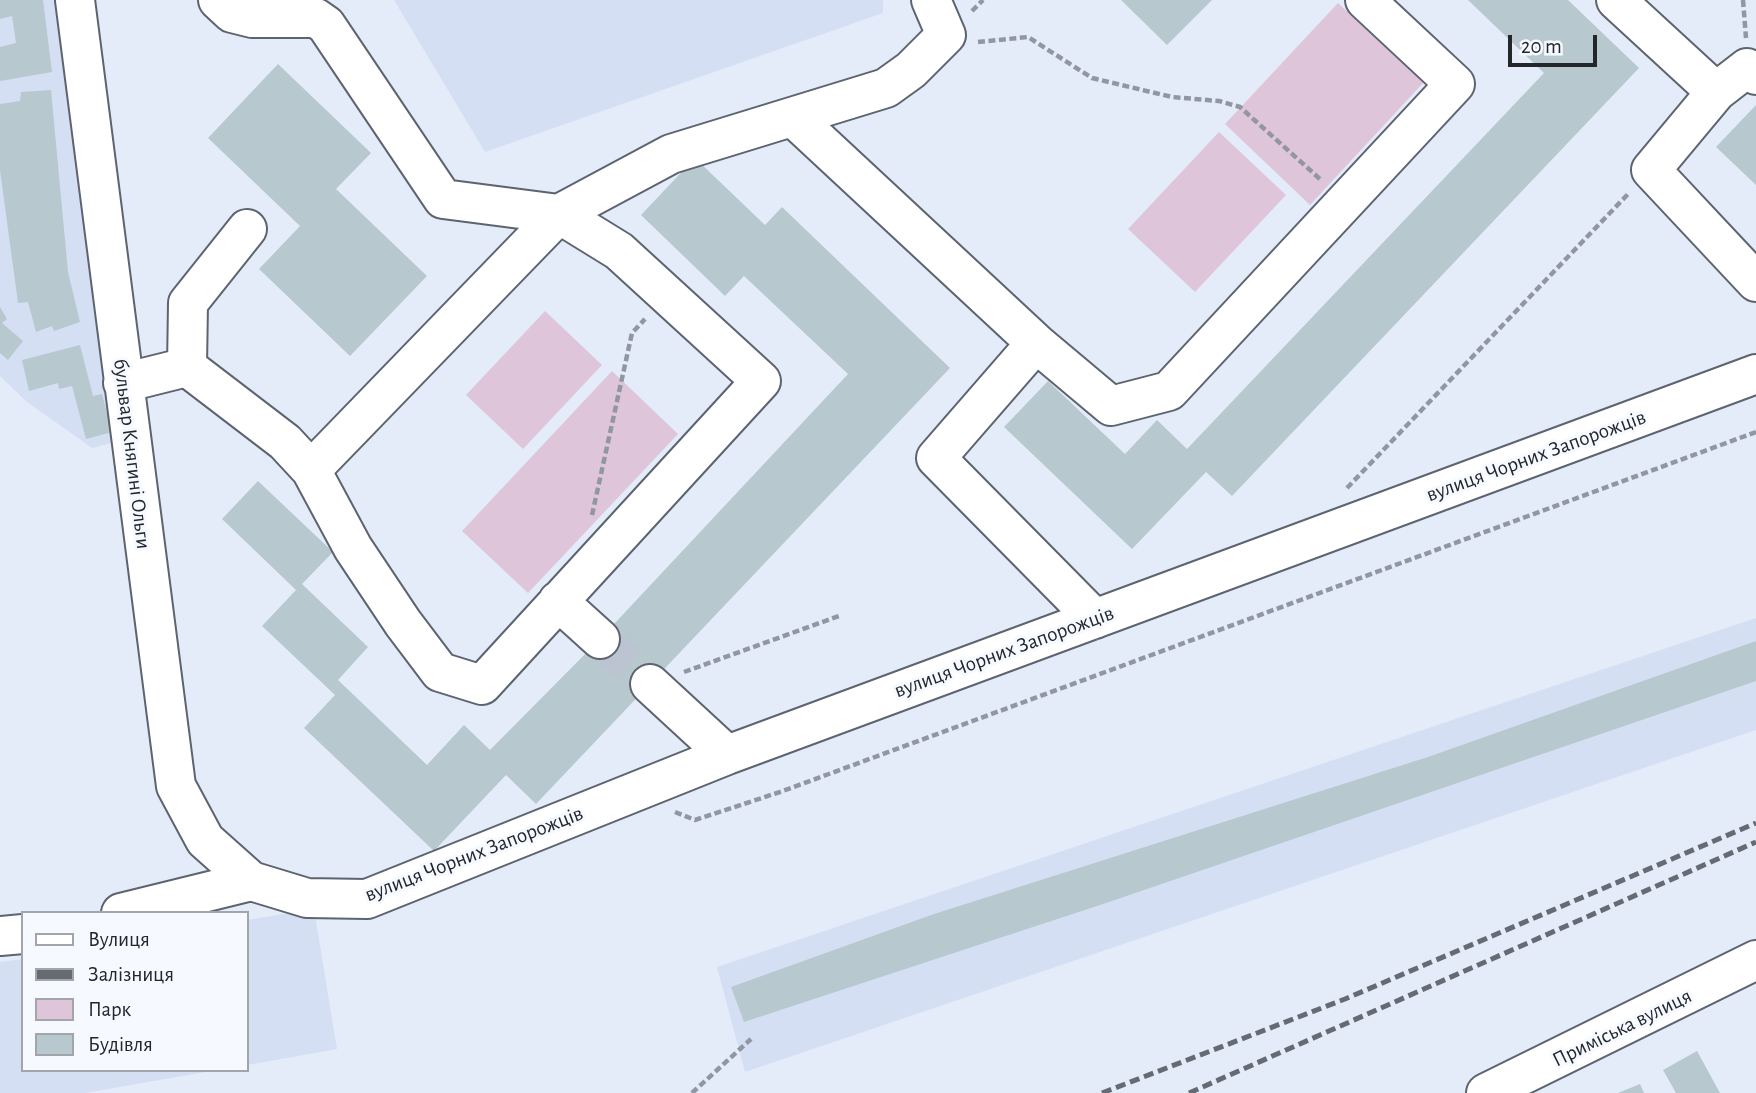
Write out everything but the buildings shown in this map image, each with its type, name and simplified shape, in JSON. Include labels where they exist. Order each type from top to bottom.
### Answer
[{"type":"street","name":"бульвар Княгині Ольги","points":[[75,0],[176,786],[205,840],[251,881]]},
{"type":"street","points":[[187,366],[285,442],[311,470],[353,548],[402,623],[440,672],[482,685],[761,381],[619,251],[559,214],[443,199],[326,25],[306,16],[252,18],[232,13],[218,0]]},
{"type":"street","points":[[311,470],[559,214],[671,154],[886,88],[911,70],[946,36],[931,0]]},
{"type":"street","points":[[794,118],[1036,343],[1111,406],[1169,391],[1455,84],[1365,0]]},
{"type":"street","points":[[1616,0],[1716,92]]},
{"type":"street","points":[[1756,75],[1747,68],[1716,92],[1651,170],[1756,282]]},
{"type":"street","points":[[187,366],[187,303],[247,229]]},
{"type":"street","points":[[1036,343],[936,458],[1095,619]]},
{"type":"street","points":[[123,383],[187,366]]},
{"type":"street","name":"вулиця Чорних Запорожців","points":[[251,881],[307,898],[367,899],[727,755],[1756,374]]},
{"type":"street","points":[[558,601],[600,639]]},
{"type":"street","points":[[650,684],[727,755]]},
{"type":"street","points":[[129,911],[251,881]]},
{"type":"street","points":[[0,936],[21,934]]},
{"type":"street","name":"Приміська вулиця","points":[[1486,1093],[1756,960]]},
{"type":"path","points":[[946,36],[956,44],[1028,37],[1092,78],[1172,97],[1219,101],[1240,107],[1345,202]]},
{"type":"path","points":[[1339,497],[1651,170]]},
{"type":"path","points":[[589,528],[632,333],[667,295]]},
{"type":"path","points":[[629,794],[695,820],[780,792],[1756,432]]},
{"type":"path","points":[[650,684],[839,616]]},
{"type":"path","points":[[692,1093],[751,1039]]},
{"type":"shaded area","points":[[0,0],[64,0],[118,441],[92,448],[27,402],[0,376]]},
{"type":"shaded area","points":[[394,0],[883,0],[883,13],[485,152]]},
{"type":"shaded area","points":[[1756,618],[1756,730],[745,1072],[717,967]]},
{"type":"shaded area","points":[[314,909],[337,1049],[248,1065],[248,920]]},
{"type":"shaded area","points":[[21,959],[21,1072],[206,1072],[85,1093],[0,1093],[0,962]]},
{"type":"green space","points":[[1338,3],[1424,82],[1310,205],[1225,124]]},
{"type":"green space","points":[[1219,132],[1286,195],[1195,292],[1128,229]]},
{"type":"green space","points":[[545,311],[602,365],[523,449],[466,395]]},
{"type":"green space","points":[[612,371],[678,434],[528,593],[462,531]]},
{"type":"tunnel","points":[[600,639],[650,684]]},
{"type":"railway","points":[[1102,1093],[1345,999],[1756,823]]},
{"type":"railway","points":[[1189,1093],[1756,842]]}]
